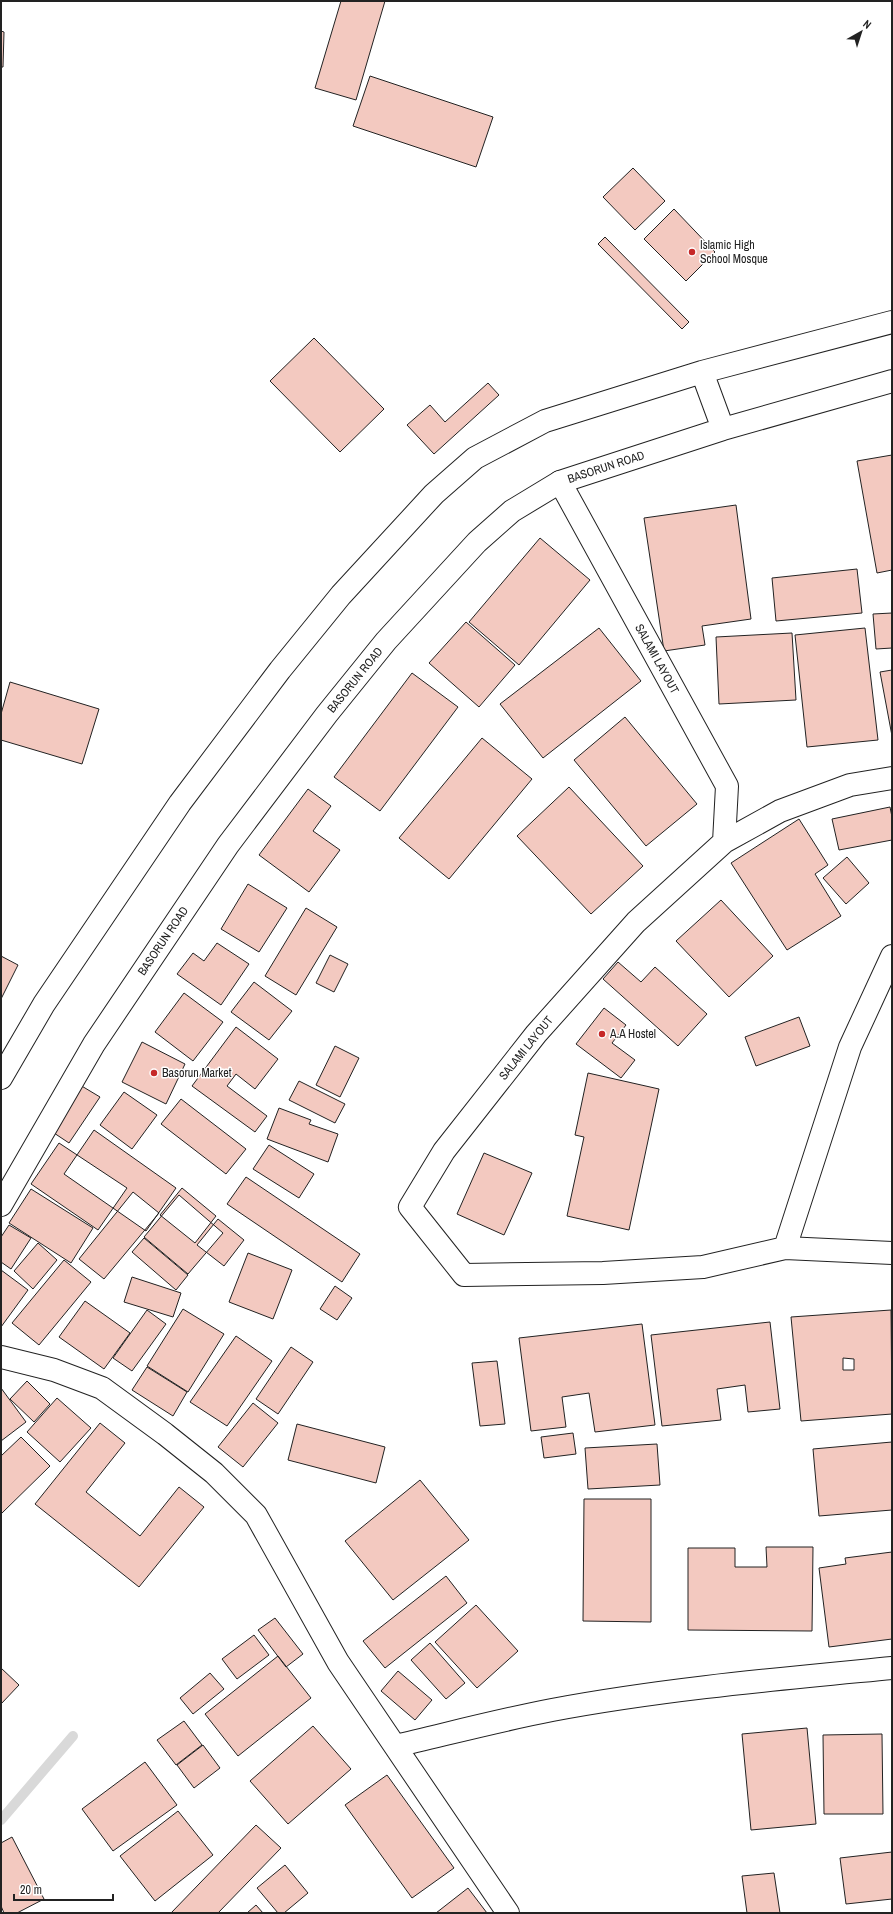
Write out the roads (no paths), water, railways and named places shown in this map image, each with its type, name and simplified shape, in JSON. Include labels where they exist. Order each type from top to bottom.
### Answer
[{"type":"street","points":[[1,1078],[44,1004],[180,803],[280,670],[341,596],[434,494],[474,458],[544,421],[702,372],[892,322]]},
{"type":"street","points":[[702,372],[723,429]]},
{"type":"street","name":"BASORUN ROAD","points":[[1,1205],[28,1156],[103,1031],[228,844],[327,714],[386,641],[477,542],[512,511],[560,482],[723,429],[892,381]]},
{"type":"street","name":"SALAMI LAYOUT","points":[[560,482],[727,786],[724,842]]},
{"type":"street","name":"SALAMI LAYOUT","points":[[785,1248],[703,1267],[603,1273],[464,1275],[410,1208],[444,1151],[536,1034],[636,922],[724,842],[780,811],[850,785],[892,778]]},
{"type":"street","points":[[892,956],[850,1047],[785,1248],[892,1254]]},
{"type":"street","points":[[1,1357],[54,1370],[102,1388],[165,1434],[214,1473],[256,1515],[338,1662],[508,1913]]},
{"type":"street","points":[[395,1746],[552,1710],[650,1695],[794,1677],[892,1668]]},
{"type":"waterway","points":[[1,1820],[73,1736]]},
{"type":"place","name":"Islamic High School Mosque","points":[[692,252]]},
{"type":"place","name":"A.A Hostel","points":[[602,1034]]},
{"type":"place","name":"Basorun Market","points":[[154,1073]]}]
